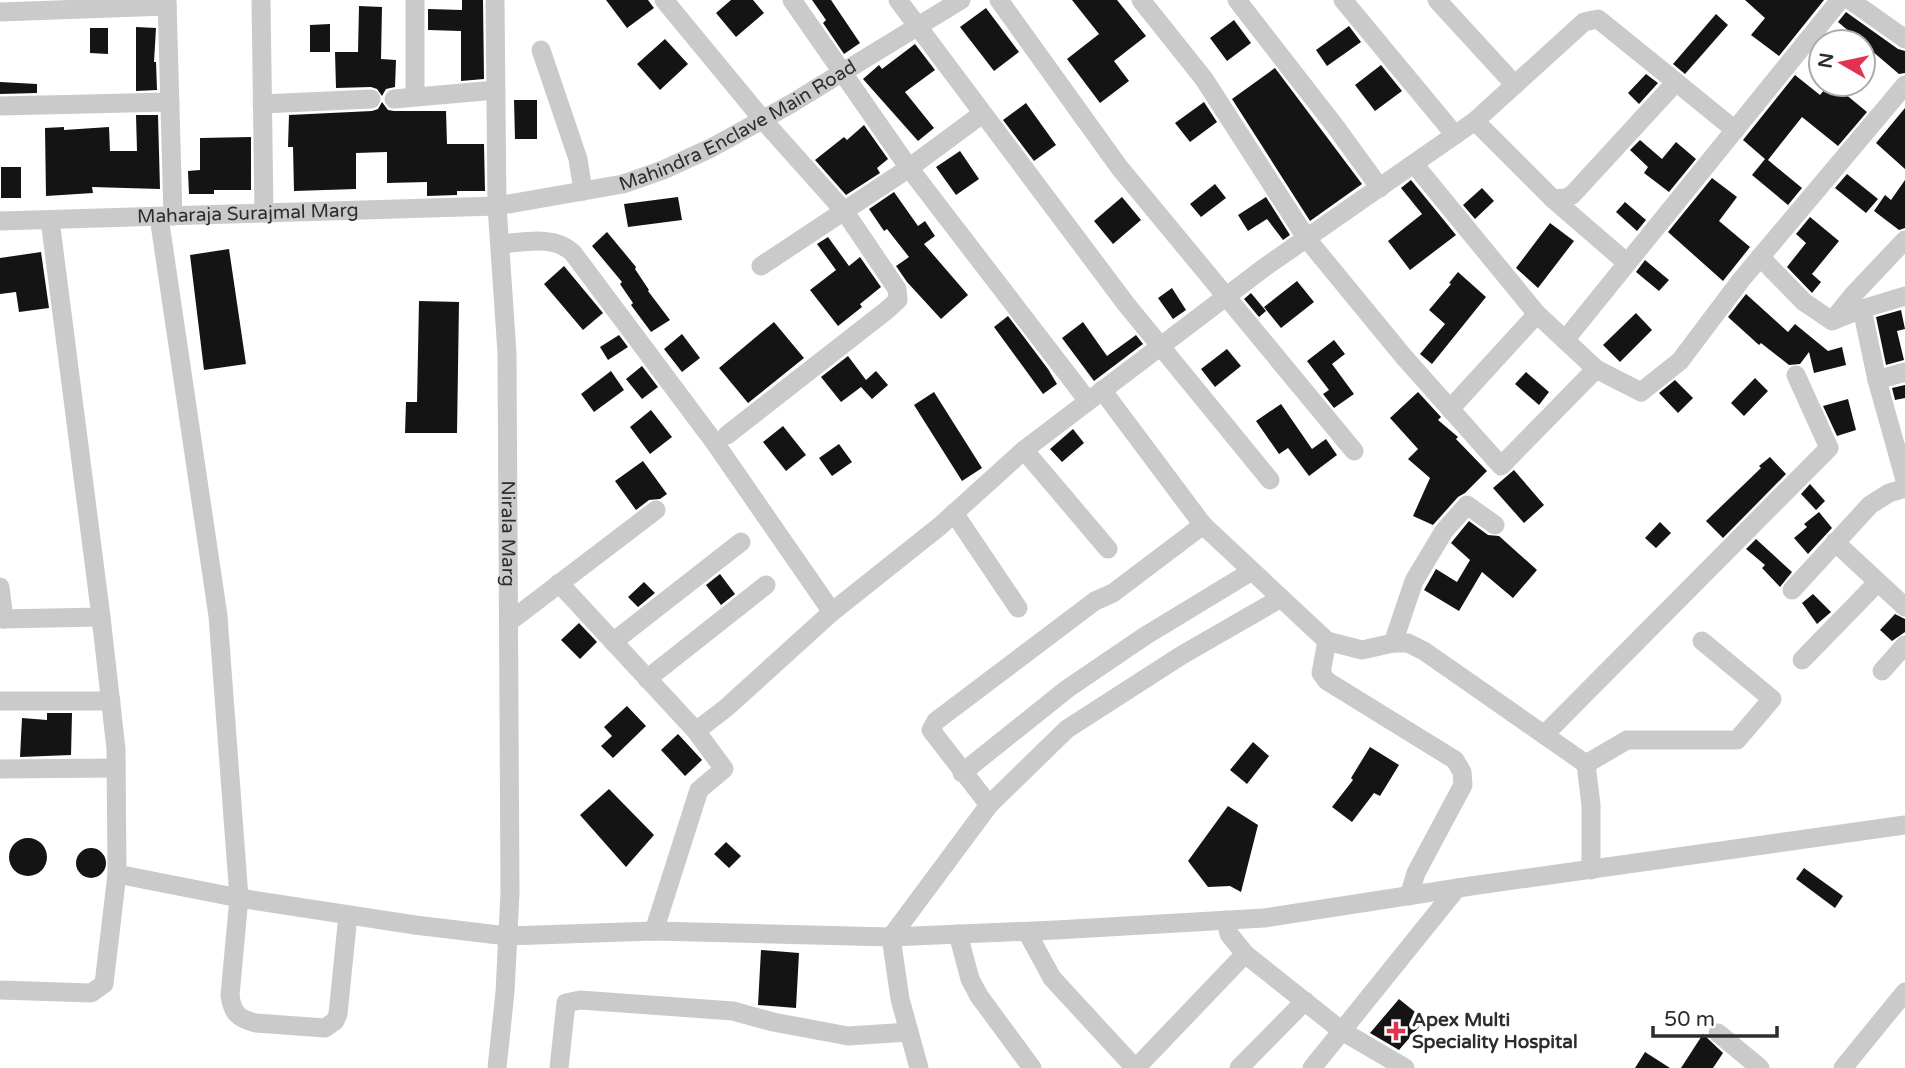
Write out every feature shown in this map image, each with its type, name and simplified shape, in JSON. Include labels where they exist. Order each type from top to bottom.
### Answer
[{"type":"street","points":[[261,0],[264,213]]},
{"type":"street","points":[[415,0],[415,96]]},
{"type":"street","name":"Nirala Marg","points":[[495,0],[497,206],[507,353],[510,893],[505,992],[497,1068]]},
{"type":"street","points":[[664,0],[763,120],[845,212],[897,289],[898,300],[727,435]]},
{"type":"street","points":[[792,0],[909,168],[1203,525],[1327,641],[1362,650],[1393,643],[1408,643],[1424,651],[1586,764],[1591,805],[1591,870]]},
{"type":"street","points":[[898,0],[1159,347],[1270,480]]},
{"type":"street","name":"Mahindra Enclave Main Road","points":[[497,206],[623,184],[663,170],[763,120],[961,0]]},
{"type":"street","points":[[999,0],[1119,167],[1354,451]]},
{"type":"street","points":[[1141,0],[1204,79],[1307,239],[1404,358],[1501,466],[1596,369]]},
{"type":"street","points":[[1237,0],[1335,125],[1380,188]]},
{"type":"street","points":[[1343,0],[1455,135]]},
{"type":"street","points":[[1437,0],[1515,85]]},
{"type":"street","points":[[1565,340],[1840,0]]},
{"type":"street","points":[[1850,0],[1905,39]]},
{"type":"street","points":[[0,12],[167,3],[170,102],[166,216],[218,616],[239,898],[230,995],[236,1015],[256,1023],[325,1028],[335,1021],[348,915]]},
{"type":"street","points":[[696,731],[726,708],[832,612],[954,513],[1024,450],[1225,297],[1475,121],[1584,22],[1598,19],[1735,130]]},
{"type":"street","points":[[541,50],[578,159],[583,191]]},
{"type":"street","points":[[1553,199],[1572,195],[1676,82]]},
{"type":"street","points":[[1414,164],[1537,314],[1596,369],[1641,392],[1680,361],[1760,257],[1905,85]]},
{"type":"street","points":[[394,99],[496,90]]},
{"type":"street","points":[[262,104],[371,99]]},
{"type":"street","points":[[0,106],[170,102]]},
{"type":"street","points":[[761,266],[909,168],[982,114]]},
{"type":"street","points":[[1475,121],[1553,199],[1627,263]]},
{"type":"street","name":"Maharaja Surajmal Marg","points":[[0,221],[497,206]]},
{"type":"street","points":[[0,990],[91,993],[104,984],[117,874],[116,768],[111,701],[50,220]]},
{"type":"street","points":[[1832,321],[1905,240]]},
{"type":"street","points":[[501,244],[546,241],[564,245],[573,253],[715,443],[832,612]]},
{"type":"street","points":[[1760,257],[1804,302],[1832,321]]},
{"type":"street","points":[[1832,321],[1905,296]]},
{"type":"street","points":[[1861,309],[1877,380],[1905,480]]},
{"type":"street","points":[[1450,409],[1537,314]]},
{"type":"street","points":[[1877,380],[1905,372]]},
{"type":"street","points":[[1544,735],[1829,448],[1796,375]]},
{"type":"street","points":[[1024,450],[1108,548]]},
{"type":"street","points":[[1792,590],[1870,505],[1889,493],[1905,488]]},
{"type":"street","points":[[1393,643],[1414,581],[1444,531],[1468,505],[1495,525]]},
{"type":"street","points":[[509,622],[656,510]]},
{"type":"street","points":[[954,513],[1018,608]]},
{"type":"street","points":[[989,805],[931,730],[936,721],[1095,601],[1113,593],[1203,525]]},
{"type":"street","points":[[613,642],[741,542]]},
{"type":"street","points":[[1835,542],[1905,607]]},
{"type":"street","points":[[962,773],[1067,689],[1146,636],[1252,571]]},
{"type":"street","points":[[1802,660],[1878,582]]},
{"type":"street","points":[[559,583],[696,731],[724,769],[699,790],[654,931]]},
{"type":"street","points":[[647,679],[766,585]]},
{"type":"street","points":[[0,587],[2,620],[101,617]]},
{"type":"street","points":[[919,1068],[900,999],[891,937],[989,805],[1068,729],[1182,655],[1281,598]]},
{"type":"street","points":[[1327,641],[1321,673],[1327,681],[1455,760],[1462,772],[1462,785],[1425,855],[1409,895]]},
{"type":"street","points":[[1586,764],[1627,740],[1737,740],[1772,698],[1702,641]]},
{"type":"street","points":[[1882,671],[1905,645]]},
{"type":"street","points":[[0,701],[111,701]]},
{"type":"street","points":[[0,769],[116,768]]},
{"type":"street","points":[[117,874],[239,898],[507,936],[654,931],[891,937],[1264,918],[1905,825]]},
{"type":"street","points":[[1312,1068],[1457,888]]},
{"type":"street","points":[[1226,920],[1229,934],[1245,954],[1342,1031],[1405,1068]]},
{"type":"street","points":[[1027,932],[1052,978],[1136,1068],[1245,954]]},
{"type":"street","points":[[958,934],[970,979],[979,996],[1032,1068]]},
{"type":"street","points":[[1843,1068],[1905,992]]},
{"type":"street","points":[[559,1068],[566,1003],[580,1000],[733,1011],[773,1022],[848,1035],[909,1032]]},
{"type":"street","points":[[1239,1068],[1305,1001]]},
{"type":"street","points":[[1718,1033],[1760,1068]]},
{"type":"building","points":[[462,0],[483,0],[484,79],[461,81],[461,31],[428,30],[428,9],[462,10]]},
{"type":"building","points":[[606,0],[648,0],[654,8],[627,28]]},
{"type":"building","points":[[731,0],[753,0],[764,13],[736,37],[716,13]]},
{"type":"building","points":[[812,0],[831,0],[860,43],[844,54],[823,23],[826,20]]},
{"type":"building","points":[[1072,0],[1117,0],[1146,36],[1114,61],[1129,81],[1100,103],[1067,59],[1099,34]]},
{"type":"building","points":[[1745,0],[1824,0],[1779,56],[1751,35],[1765,18]]},
{"type":"building","points":[[359,6],[382,7],[381,59],[396,60],[395,87],[386,89],[382,96],[377,89],[371,87],[336,88],[335,52],[358,52]]},
{"type":"building","points":[[986,8],[1019,52],[994,71],[960,27]]},
{"type":"building","points":[[1846,12],[1868,28],[1845,28],[1838,22]]},
{"type":"building","points":[[1716,14],[1728,25],[1685,74],[1673,64]]},
{"type":"building","points":[[1234,20],[1251,43],[1227,61],[1210,38]]},
{"type":"building","points":[[330,24],[330,52],[310,52],[310,25]]},
{"type":"building","points":[[1349,26],[1361,42],[1327,66],[1316,50]]},
{"type":"building","points":[[136,27],[156,28],[154,62],[157,90],[136,91]]},
{"type":"building","points":[[90,28],[108,28],[108,54],[90,53]]},
{"type":"building","points":[[1877,34],[1905,51],[1905,73],[1899,74],[1877,55]]},
{"type":"building","points":[[665,39],[688,64],[660,90],[637,64]]},
{"type":"building","points":[[915,44],[935,70],[905,92],[934,128],[918,141],[863,79],[879,65],[882,69]]},
{"type":"building","points":[[1381,65],[1402,91],[1375,111],[1355,85]]},
{"type":"building","points":[[1275,68],[1362,184],[1310,221],[1232,99]]},
{"type":"building","points":[[1646,74],[1658,83],[1639,104],[1628,93]]},
{"type":"building","points":[[1795,75],[1807,85],[1807,98],[1850,98],[1867,112],[1838,146],[1802,117],[1768,160],[1802,188],[1788,205],[1752,175],[1765,159],[1743,140]]},
{"type":"building","points":[[0,82],[37,84],[37,93],[0,94]]},
{"type":"building","points":[[514,100],[537,100],[537,139],[515,139]]},
{"type":"building","points":[[382,102],[388,110],[394,111],[446,111],[447,144],[484,144],[485,191],[457,191],[457,195],[427,196],[427,182],[387,183],[387,152],[356,153],[356,189],[294,191],[293,147],[288,147],[289,115],[372,111],[378,109]]},
{"type":"building","points":[[1204,102],[1217,122],[1190,142],[1175,123]]},
{"type":"building","points":[[1026,103],[1056,145],[1034,161],[1003,120]]},
{"type":"building","points":[[1905,108],[1905,169],[1876,143]]},
{"type":"building","points":[[136,115],[158,115],[160,189],[92,187],[93,193],[46,196],[45,128],[64,127],[64,130],[109,127],[110,151],[137,151]]},
{"type":"building","points":[[864,125],[888,159],[877,168],[880,173],[846,195],[815,160],[844,137],[847,140]]},
{"type":"building","points":[[251,137],[251,190],[214,190],[214,194],[189,194],[188,171],[200,170],[200,138]]},
{"type":"building","points":[[1640,140],[1662,159],[1676,142],[1696,159],[1669,192],[1644,173],[1648,167],[1630,150]]},
{"type":"building","points":[[960,151],[979,179],[956,195],[936,167]]},
{"type":"building","points":[[1,167],[21,167],[21,198],[1,198]]},
{"type":"building","points":[[1847,174],[1878,199],[1866,213],[1835,188]]},
{"type":"building","points":[[1712,178],[1737,197],[1719,221],[1750,247],[1723,281],[1668,232]]},
{"type":"building","points":[[1411,180],[1456,235],[1410,270],[1388,241],[1422,214],[1401,188]]},
{"type":"building","points":[[1905,180],[1905,228],[1899,230],[1874,211],[1885,195],[1891,200]]},
{"type":"building","points":[[1215,184],[1226,198],[1201,217],[1190,204]]},
{"type":"building","points":[[1482,188],[1494,201],[1475,219],[1463,205]]},
{"type":"building","points":[[894,192],[918,226],[925,221],[935,236],[924,244],[968,295],[941,319],[896,266],[909,257],[887,229],[884,231],[869,209]]},
{"type":"building","points":[[678,197],[682,220],[628,227],[624,204]]},
{"type":"building","points":[[1122,197],[1141,220],[1113,244],[1094,221]]},
{"type":"building","points":[[1266,197],[1290,235],[1283,240],[1267,219],[1248,231],[1238,215]]},
{"type":"building","points":[[1625,202],[1646,220],[1637,231],[1616,212]]},
{"type":"building","points":[[1810,217],[1839,241],[1812,274],[1821,282],[1812,293],[1787,267],[1806,243],[1796,234]]},
{"type":"building","points":[[1550,223],[1574,241],[1538,288],[1516,268]]},
{"type":"building","points":[[607,232],[636,267],[648,291],[670,320],[651,332],[631,305],[633,303],[620,284],[622,282],[592,246]]},
{"type":"building","points":[[828,237],[849,266],[860,257],[881,287],[838,326],[810,290],[836,270],[817,244]]},
{"type":"building","points":[[229,249],[246,364],[204,370],[190,255]]},
{"type":"building","points":[[41,252],[49,308],[19,312],[16,292],[0,294],[0,258]]},
{"type":"building","points":[[1645,260],[1669,280],[1659,291],[1636,272]]},
{"type":"building","points":[[564,266],[603,313],[583,330],[544,284]]},
{"type":"building","points":[[1458,272],[1486,297],[1432,364],[1420,354],[1445,324],[1429,310]]},
{"type":"building","points":[[1297,281],[1314,302],[1281,328],[1264,307]]},
{"type":"building","points":[[1172,288],[1186,310],[1173,319],[1158,298]]},
{"type":"building","points":[[1251,293],[1266,311],[1259,317],[1244,299]]},
{"type":"building","points":[[1746,294],[1788,332],[1795,324],[1828,351],[1842,347],[1846,365],[1814,373],[1809,352],[1800,364],[1789,365],[1761,343],[1759,345],[1728,317]]},
{"type":"building","points":[[419,301],[459,302],[457,433],[405,433],[406,402],[417,402]]},
{"type":"building","points":[[1901,310],[1905,329],[1897,331],[1904,360],[1886,365],[1876,317]]},
{"type":"building","points":[[1636,313],[1652,330],[1620,362],[1603,345]]},
{"type":"building","points":[[1008,316],[1057,384],[1043,394],[994,327]]},
{"type":"building","points":[[774,322],[804,358],[748,403],[719,368]]},
{"type":"building","points":[[1083,322],[1107,356],[1136,335],[1143,344],[1094,381],[1062,338]]},
{"type":"building","points":[[682,334],[700,358],[682,372],[664,349]]},
{"type":"building","points":[[619,335],[628,347],[608,360],[600,347]]},
{"type":"building","points":[[1334,340],[1345,354],[1332,364],[1354,394],[1334,408],[1323,394],[1329,390],[1307,361]]},
{"type":"building","points":[[1227,349],[1241,366],[1215,387],[1201,369]]},
{"type":"building","points":[[848,356],[866,380],[876,371],[888,385],[872,399],[861,387],[841,402],[821,377]]},
{"type":"building","points":[[642,366],[658,387],[642,399],[626,379]]},
{"type":"building","points":[[611,371],[624,390],[594,412],[581,394]]},
{"type":"building","points":[[1526,372],[1549,392],[1539,405],[1515,384]]},
{"type":"building","points":[[1755,378],[1768,391],[1744,416],[1731,403]]},
{"type":"building","points":[[1675,380],[1693,398],[1678,413],[1659,393]]},
{"type":"building","points":[[1905,385],[1905,398],[1895,400],[1892,388]]},
{"type":"building","points":[[934,392],[982,468],[962,481],[914,405]]},
{"type":"building","points":[[1418,392],[1441,417],[1438,420],[1458,437],[1456,439],[1487,471],[1458,497],[1433,525],[1413,516],[1430,478],[1408,459],[1418,449],[1390,418]]},
{"type":"building","points":[[1848,399],[1856,430],[1837,436],[1823,406]]},
{"type":"building","points":[[1281,404],[1312,449],[1326,439],[1337,455],[1309,476],[1288,448],[1279,454],[1256,421]]},
{"type":"building","points":[[651,410],[672,437],[650,454],[630,427]]},
{"type":"building","points":[[783,426],[806,455],[786,471],[763,442]]},
{"type":"building","points":[[1073,429],[1084,443],[1062,462],[1050,449]]},
{"type":"building","points":[[839,444],[852,462],[832,476],[819,458]]},
{"type":"building","points":[[1770,457],[1786,474],[1723,538],[1706,521]]},
{"type":"building","points":[[643,461],[667,494],[660,499],[649,500],[636,510],[615,481]]},
{"type":"building","points":[[1514,470],[1544,505],[1524,523],[1493,488]]},
{"type":"building","points":[[1810,484],[1825,501],[1816,510],[1801,494]]},
{"type":"building","points":[[1819,512],[1832,528],[1808,554],[1794,538],[1807,527],[1804,524]]},
{"type":"building","points":[[1469,521],[1488,535],[1499,536],[1537,570],[1513,598],[1482,572],[1459,611],[1424,590],[1436,569],[1457,582],[1470,560],[1451,543]]},
{"type":"building","points":[[1660,522],[1671,533],[1656,548],[1645,538]]},
{"type":"building","points":[[1756,539],[1792,572],[1780,587],[1762,568],[1765,565],[1746,549]]},
{"type":"building","points":[[720,574],[735,594],[721,605],[706,585]]},
{"type":"building","points":[[644,582],[655,593],[638,607],[628,597]]},
{"type":"building","points":[[1813,594],[1831,612],[1817,624],[1802,603]]},
{"type":"building","points":[[1895,614],[1905,619],[1905,632],[1892,641],[1880,630]]},
{"type":"building","points":[[579,623],[597,642],[580,659],[561,640]]},
{"type":"building","points":[[627,706],[646,726],[613,758],[601,746],[612,736],[604,727]]},
{"type":"building","points":[[47,713],[72,713],[71,755],[20,757],[22,718],[47,720]]},
{"type":"building","points":[[678,734],[702,760],[685,776],[661,750]]},
{"type":"building","points":[[1253,742],[1269,756],[1247,784],[1230,770]]},
{"type":"building","points":[[1370,747],[1399,765],[1380,796],[1374,793],[1352,822],[1332,807],[1353,780],[1351,778]]},
{"type":"building","points":[[609,789],[654,835],[626,867],[580,815]]},
{"type":"building","points":[[1228,806],[1258,825],[1241,892],[1230,886],[1208,887],[1188,861]]},
{"type":"building","points":[[28,838],[42,843],[47,857],[42,871],[28,876],[14,871],[9,857],[14,843]]},
{"type":"building","points":[[726,842],[741,856],[729,868],[714,854]]},
{"type":"building","points":[[91,848],[101,853],[106,863],[101,873],[91,878],[81,873],[76,863],[81,853]]},
{"type":"building","points":[[1804,868],[1843,896],[1835,908],[1796,879]]},
{"type":"building","points":[[761,950],[799,953],[796,1008],[758,1005]]},
{"type":"building","points":[[1399,999],[1425,1020],[1399,1050],[1370,1033]]},
{"type":"building","points":[[1703,1034],[1723,1053],[1713,1068],[1681,1068]]},
{"type":"building","points":[[1645,1052],[1670,1068],[1635,1068]]},
{"type":"place","name":"Apex Multi Speciality Hospital","points":[[1396,1031]]}]
